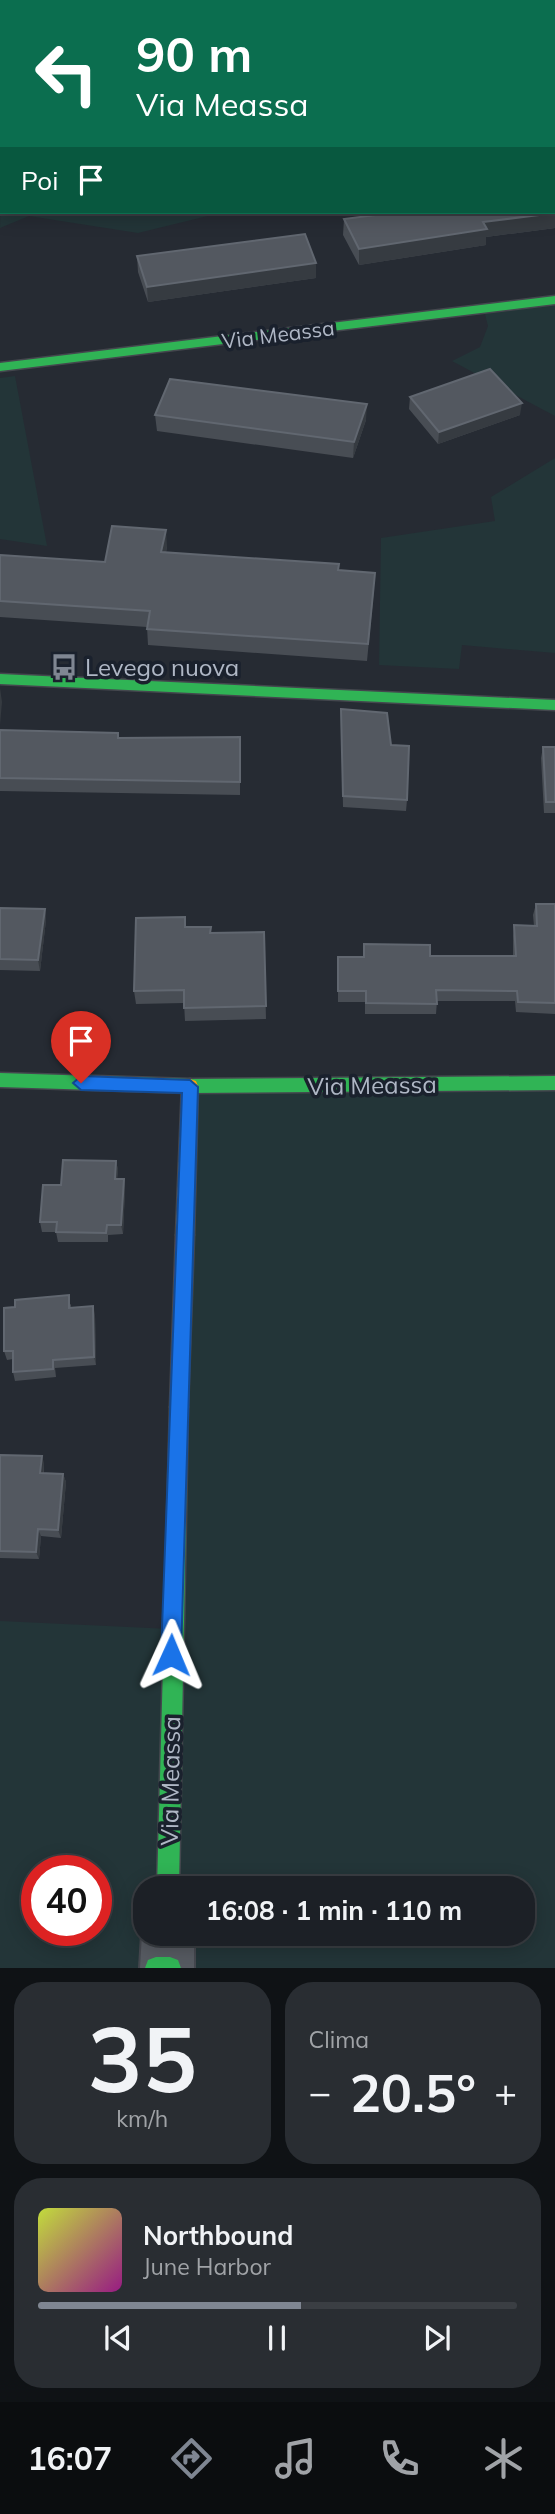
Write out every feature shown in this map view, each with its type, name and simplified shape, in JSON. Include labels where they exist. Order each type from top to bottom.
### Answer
[{"type":"street","name":"Via Meassa","points":[[0,367],[555,300]]},
{"type":"street","points":[[0,679],[555,705]]},
{"type":"street","name":"Via Meassa","points":[[0,1080],[190,1087],[555,1083]]},
{"type":"street","name":"Via Meassa","points":[[168,1876],[172,1615],[190,1087]]},
{"type":"street","points":[[156,1968],[168,1968],[168,1946]]},
{"type":"shaded area","points":[[0,214],[216,214],[138,233],[29,216],[0,228]]},
{"type":"shaded area","points":[[555,305],[555,416],[452,361],[480,347],[488,326],[485,314]]},
{"type":"shaded area","points":[[15,376],[47,546],[0,539],[0,378]]},
{"type":"shaded area","points":[[555,458],[555,653],[462,645],[459,669],[379,665],[381,538],[495,521],[491,497]]},
{"type":"shaded area","points":[[555,1083],[555,1968],[0,1968],[0,1621],[171,1629],[190,1086]]},
{"type":"building","points":[[383,214],[547,214],[483,222],[487,229],[359,249],[344,219]]},
{"type":"building","points":[[305,234],[316,263],[147,287],[137,256]]},
{"type":"building","points":[[490,369],[522,403],[439,432],[410,397]]},
{"type":"building","points":[[170,379],[367,404],[354,442],[155,415]]},
{"type":"building","points":[[112,526],[166,530],[161,552],[339,564],[338,570],[375,573],[368,644],[147,629],[150,611],[0,601],[0,555],[105,562]]},
{"type":"building","points":[[341,709],[387,713],[391,745],[409,746],[407,800],[343,796]]},
{"type":"building","points":[[0,730],[118,733],[118,738],[240,737],[240,782],[0,778]]},
{"type":"building","points":[[543,747],[555,747],[555,802],[546,802]]},
{"type":"building","points":[[536,904],[555,904],[555,1003],[518,1002],[517,991],[436,990],[437,1004],[366,1003],[366,991],[338,991],[338,957],[364,957],[364,944],[430,945],[430,956],[516,956],[514,925],[537,926]]},
{"type":"building","points":[[0,908],[45,909],[38,960],[0,959]]},
{"type":"building","points":[[185,917],[185,927],[211,927],[210,933],[264,932],[266,1006],[184,1008],[184,990],[134,991],[136,918]]},
{"type":"building","points":[[63,1160],[116,1161],[115,1179],[124,1179],[121,1225],[107,1225],[106,1233],[56,1232],[57,1222],[40,1222],[43,1185],[61,1185]]},
{"type":"building","points":[[69,1295],[69,1308],[93,1306],[94,1357],[53,1360],[53,1369],[13,1372],[13,1351],[4,1351],[4,1308],[15,1307],[15,1300]]},
{"type":"building","points":[[0,1455],[42,1456],[40,1473],[63,1474],[58,1530],[38,1529],[36,1552],[0,1551]]},
{"type":"traffic: fast","points":[[0,367],[555,300]]},
{"type":"traffic: fast","points":[[0,679],[555,705]]},
{"type":"traffic: fast","points":[[0,1080],[190,1086],[555,1083]]},
{"type":"traffic: fast","points":[[168,1876],[179,1407]]},
{"type":"traffic: fast","points":[[156,1968],[170,1968]]},
{"type":"traffic: slow","points":[[185,1235],[190,1086]]},
{"type":"traffic: jam","points":[[179,1407],[185,1235]]},
{"type":"place","name":"Levego nuova","points":[[64,667]]},
{"type":"route","points":[[81,1083],[190,1087],[171,1655]]}]
